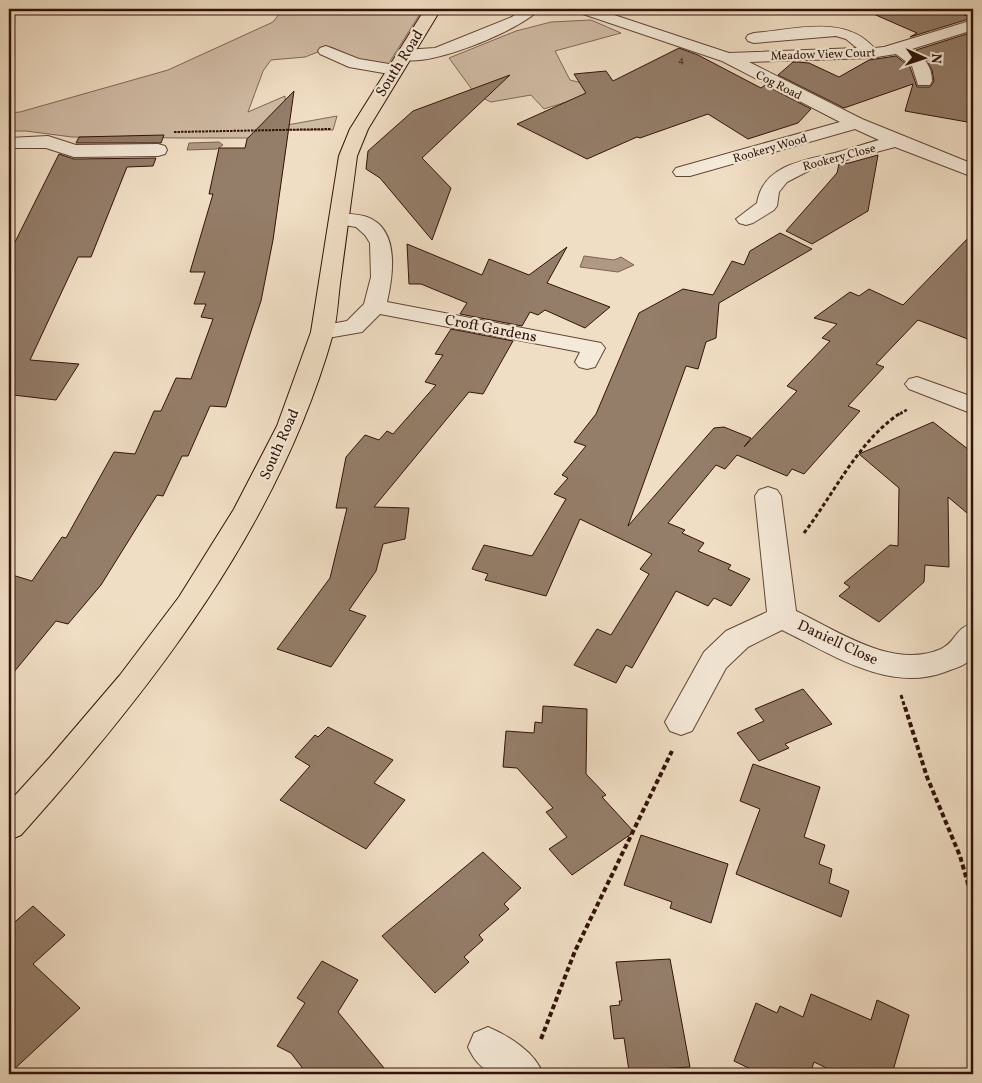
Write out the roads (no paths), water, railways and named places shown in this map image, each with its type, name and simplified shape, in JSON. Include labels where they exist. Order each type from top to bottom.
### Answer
[{"type":"main road","name":"South Road","points":[[9,825],[62,767],[131,684],[189,605],[247,511],[286,434],[322,332],[348,156],[359,129],[433,9]]},
{"type":"street","points":[[326,50],[355,63],[399,62],[438,53],[518,20],[531,9]]},
{"type":"street","name":"Cog Road","points":[[582,9],[728,58],[896,142],[973,171]]},
{"type":"street","name":"Meadow View Court","points":[[728,58],[870,53],[898,48],[973,25]]},
{"type":"street","points":[[754,38],[836,31],[849,33],[857,37],[870,53]]},
{"type":"street","points":[[898,48],[911,54],[921,64],[924,71],[924,81]]},
{"type":"street","name":"Rookery Wood","points":[[683,172],[856,123]]},
{"type":"street","points":[[9,143],[48,142],[74,151],[158,150]]},
{"type":"street","name":"Rookery Close","points":[[746,219],[767,206],[769,191],[780,178],[806,164],[837,158],[896,142]]},
{"type":"street","points":[[322,332],[354,327],[375,306],[382,277],[380,243],[373,231],[362,222],[340,219]]},
{"type":"street","name":"Croft Gardens","points":[[375,306],[593,348],[587,362]]},
{"type":"street","points":[[917,384],[973,406]]},
{"type":"street","name":"Daniell Close","points":[[768,496],[782,617],[858,655],[892,666],[926,666],[955,656],[973,634]]},
{"type":"street","points":[[681,722],[715,660],[737,639],[782,617]]},
{"type":"street","points":[[488,1047],[530,1061]]}]
